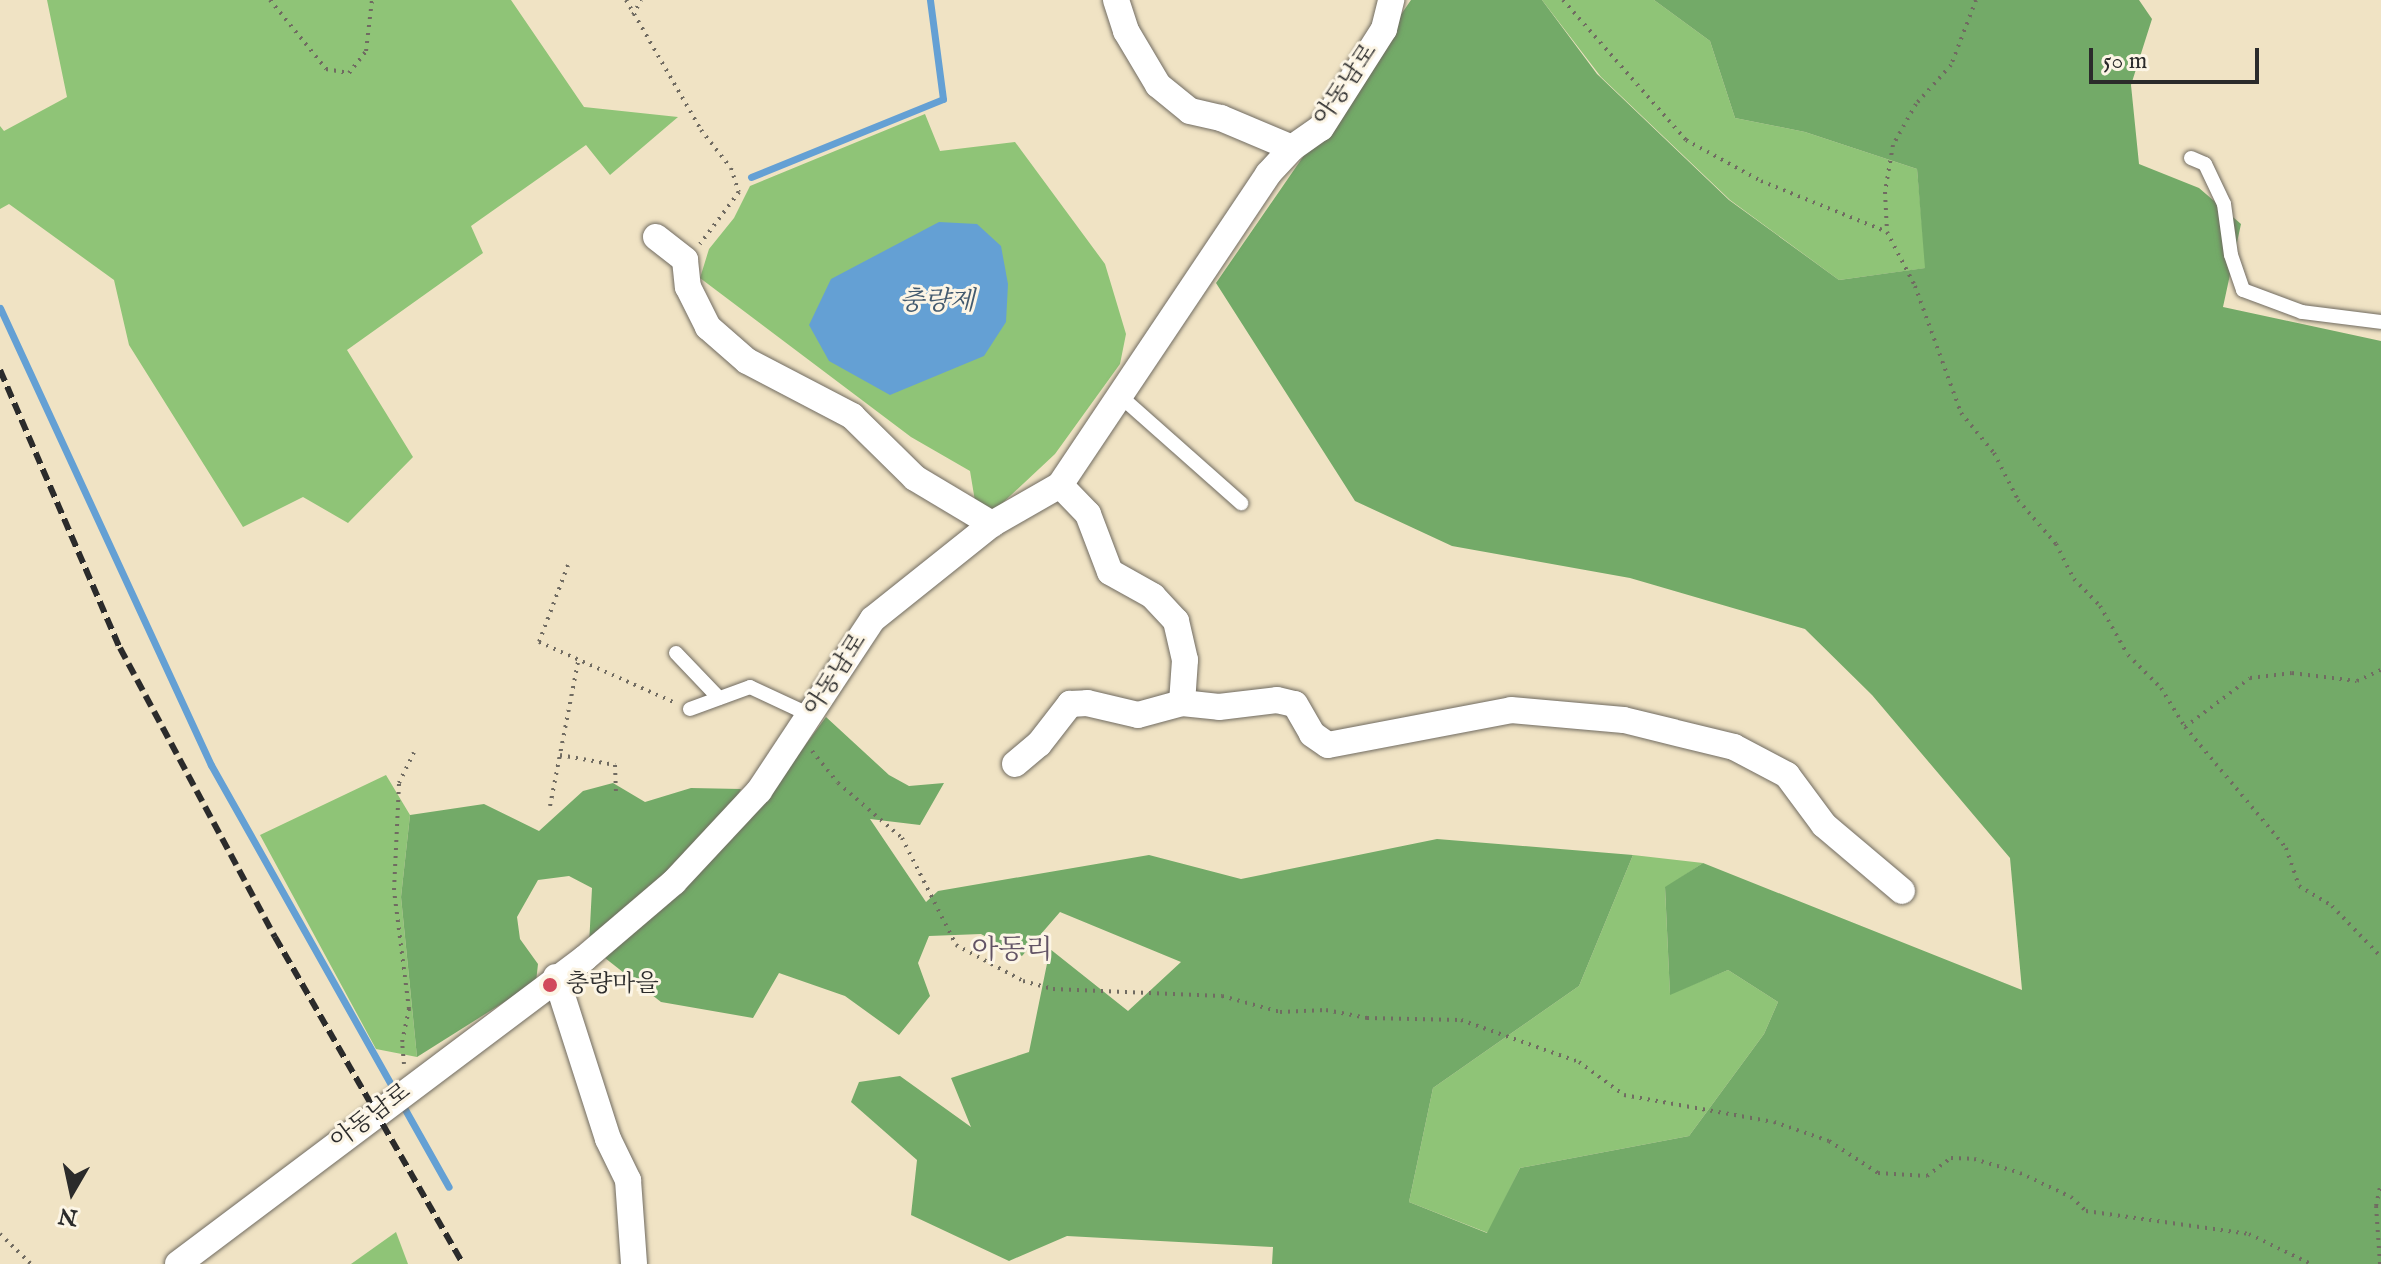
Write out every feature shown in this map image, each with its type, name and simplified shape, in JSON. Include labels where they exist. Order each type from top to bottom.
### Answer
[{"type":"street","points":[[1116,0],[1126,31],[1158,85],[1190,111],[1221,118],[1292,148]]},
{"type":"street","name":"아동남로","points":[[178,1264],[556,977],[674,882],[759,791],[873,619],[992,524],[1060,485],[1268,174],[1292,148],[1321,128],[1384,29],[1391,0]]},
{"type":"street","points":[[656,237],[685,260],[688,287],[708,327],[747,361],[852,416],[915,478],[992,524]]},
{"type":"street","points":[[1060,485],[1088,514],[1110,572],[1153,596],[1176,621],[1185,660],[1182,703]]},
{"type":"street","points":[[1015,764],[1039,744],[1070,704],[1087,703],[1138,715],[1182,703],[1219,707],[1277,700],[1295,704],[1312,734],[1328,745],[1511,710],[1624,720],[1734,747],[1787,775],[1824,825],[1902,891]]},
{"type":"street","points":[[556,977],[608,1139],[628,1180],[634,1264]]},
{"type":"lane","points":[[2191,158],[2205,164],[2224,204],[2231,255],[2243,290],[2302,312],[2381,322]]},
{"type":"lane","points":[[1120,396],[1241,503]]},
{"type":"lane","points":[[676,653],[719,698]]},
{"type":"lane","points":[[690,709],[750,687],[806,721]]},
{"type":"path","points":[[270,0],[326,69],[349,73],[366,51],[372,0]]},
{"type":"path","points":[[626,0],[701,130],[731,168],[739,192],[685,260]]},
{"type":"path","points":[[633,15],[641,0]]},
{"type":"path","points":[[1563,0],[1686,140],[1761,181],[1887,232]]},
{"type":"path","points":[[1976,0],[1951,65],[1916,104],[1893,145],[1885,192],[1887,232],[1915,286],[1961,413],[1994,453],[2018,500],[2056,544],[2074,579],[2100,606],[2128,655],[2161,688],[2185,727],[2286,848],[2299,886],[2332,906],[2381,957]]},
{"type":"path","points":[[568,565],[539,642],[578,662],[690,709]]},
{"type":"path","points":[[550,806],[578,662]]},
{"type":"path","points":[[2185,727],[2250,678],[2292,673],[2357,681],[2381,670]]},
{"type":"path","points":[[806,721],[824,769],[902,838],[956,945],[1023,981],[1053,989],[1222,996],[1280,1012],[1326,1010],[1367,1018],[1461,1020],[1579,1062],[1624,1095],[1774,1122],[1829,1141],[1878,1173],[1927,1176],[1951,1158],[1974,1159],[2020,1173],[2071,1197],[2086,1211],[2249,1234],[2311,1264]]},
{"type":"path","points":[[401,1095],[402,1042],[409,1009],[394,890],[399,783],[414,752]]},
{"type":"path","points":[[560,755],[615,765],[616,795]]},
{"type":"path","points":[[2380,1264],[2376,1206],[2381,1183]]},
{"type":"path","points":[[0,1234],[31,1264]]},
{"type":"green space","points":[[47,0],[511,0],[584,107],[678,117],[610,175],[586,145],[471,226],[483,253],[347,350],[413,457],[348,523],[303,497],[243,527],[129,345],[114,280],[9,204],[0,209],[0,126],[4,131],[67,97]]},
{"type":"green space","points":[[1411,0],[1542,0],[1597,74],[1729,200],[1839,280],[1925,268],[1917,169],[1805,132],[1735,118],[1710,41],[1654,0],[2139,0],[2152,19],[2131,85],[2139,164],[2199,188],[2241,224],[2223,307],[2381,341],[2381,1264],[1272,1264],[1273,1247],[1067,1236],[1009,1261],[911,1215],[917,1160],[851,1102],[859,1082],[900,1076],[971,1127],[951,1078],[1029,1052],[1050,949],[1128,1011],[1181,962],[1060,912],[1022,956],[981,934],[929,936],[918,963],[930,996],[899,1035],[845,996],[779,973],[753,1018],[661,1002],[605,958],[756,812],[826,717],[889,775],[909,786],[944,783],[920,825],[870,819],[926,902],[938,891],[1149,855],[1241,879],[1437,839],[1633,855],[1579,986],[1433,1088],[1409,1202],[1487,1233],[1520,1168],[1689,1136],[1764,1034],[1778,1002],[1728,970],[1670,995],[1665,887],[1703,863],[2022,990],[2010,858],[1872,695],[1805,629],[1630,578],[1452,546],[1355,501],[1216,283]]},
{"type":"green space","points":[[1542,0],[1654,0],[1710,41],[1735,118],[1805,132],[1917,169],[1926,268],[1839,280],[1730,200],[1601,77]]},
{"type":"green space","points":[[925,114],[940,151],[1015,142],[1105,264],[1126,334],[1120,364],[1055,454],[979,525],[970,471],[911,437],[700,278],[709,249],[734,218],[750,186]]},
{"type":"green space","points":[[386,775],[410,815],[401,897],[417,1057],[376,1049],[260,835]]},
{"type":"green space","points":[[613,783],[645,802],[691,788],[741,789],[727,818],[589,945],[592,888],[569,876],[538,880],[517,917],[520,939],[538,964],[536,982],[417,1057],[401,897],[410,815],[484,804],[539,831],[583,791]]},
{"type":"green space","points":[[1633,855],[1703,863],[1665,888],[1670,994],[1728,970],[1778,1002],[1764,1034],[1689,1136],[1520,1168],[1488,1233],[1409,1202],[1433,1088],[1579,986]]},
{"type":"green space","points":[[396,1232],[408,1264],[351,1264]]},
{"type":"water","name":"충량제","points":[[939,222],[977,224],[1001,246],[1008,284],[1006,322],[984,356],[890,395],[829,361],[809,325],[831,279]]},
{"type":"waterway","points":[[751,177],[943,99],[930,0]]},
{"type":"waterway","points":[[0,308],[211,765],[449,1187]]},
{"type":"railway","points":[[0,370],[120,648],[275,937],[463,1264]]},
{"type":"place","name":"충량마을","points":[[550,985]]},
{"type":"district","name":"아동리","points":[[1012,951]]}]
